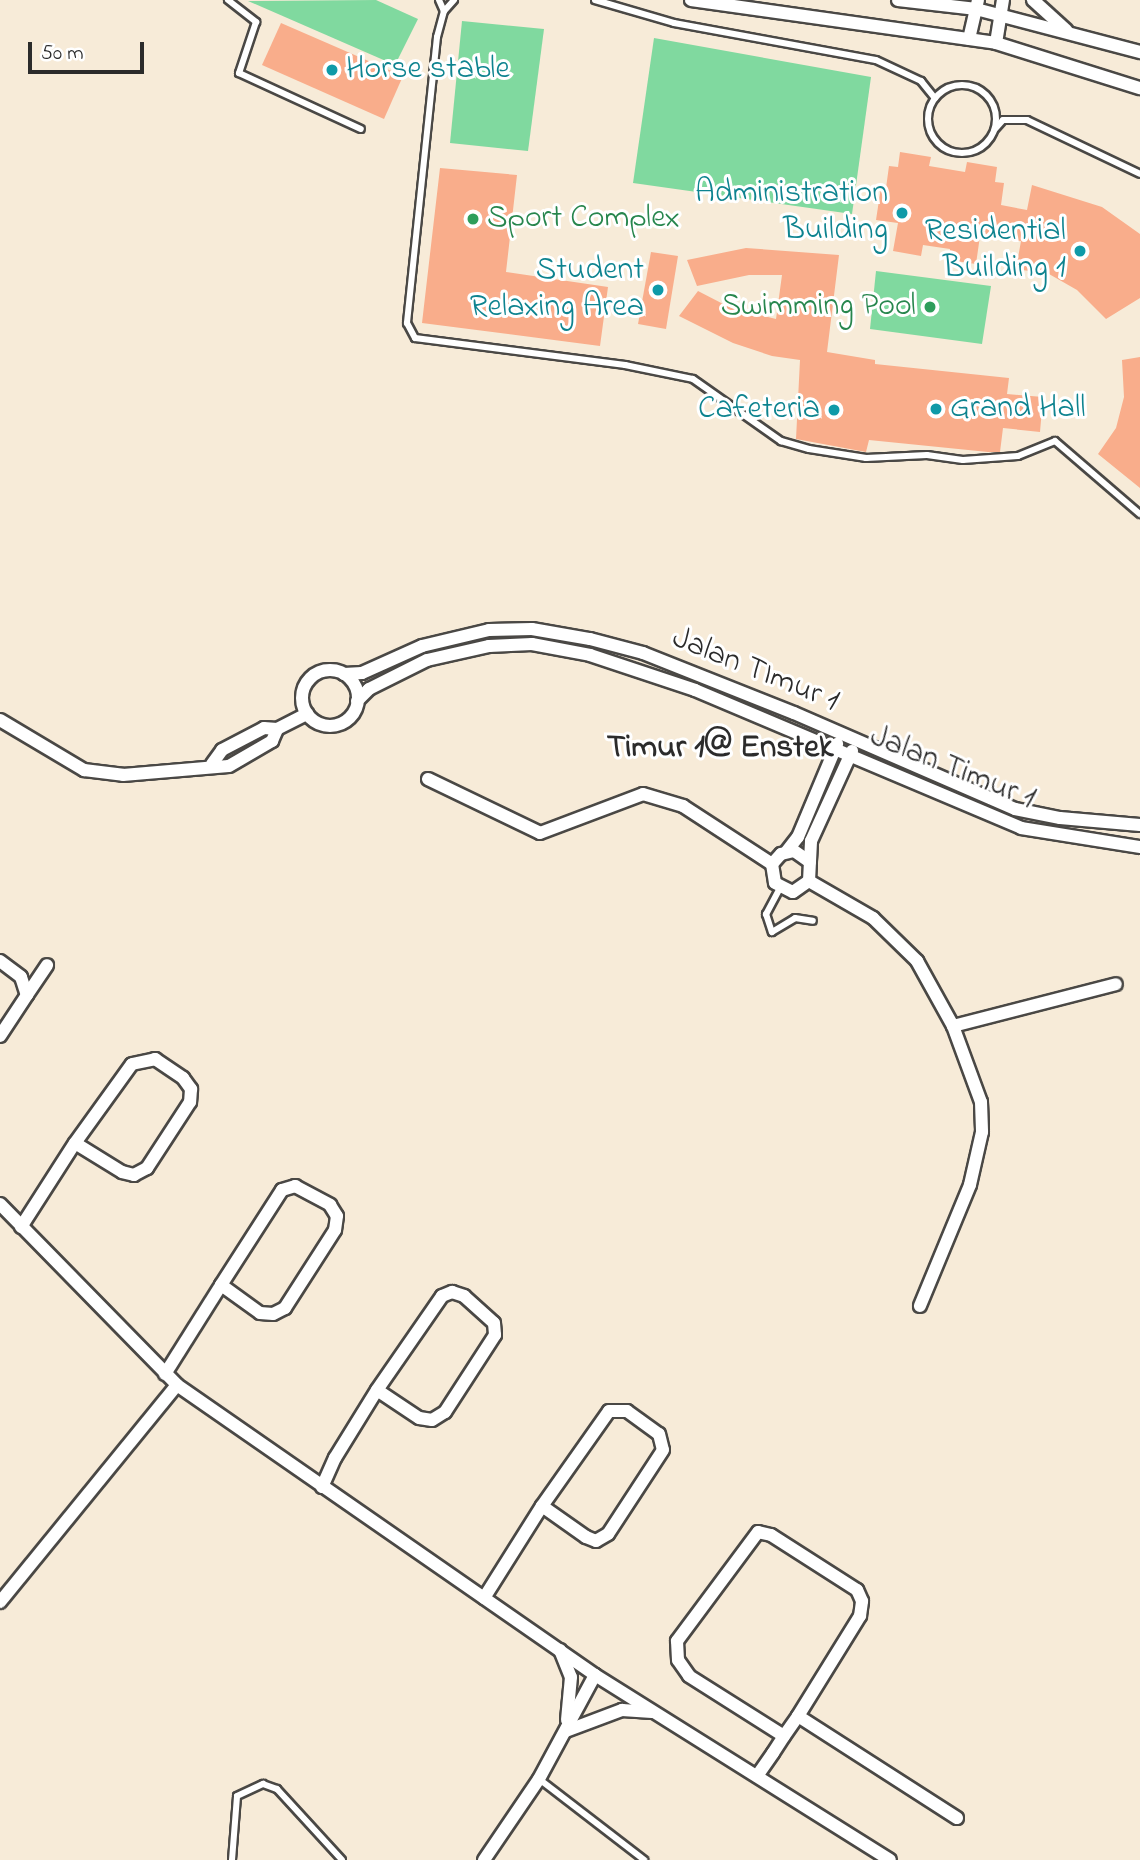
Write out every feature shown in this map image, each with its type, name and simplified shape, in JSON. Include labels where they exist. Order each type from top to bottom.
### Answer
[{"type":"street","points":[[691,0],[996,43],[1140,88]]},
{"type":"street","points":[[898,0],[977,4],[1000,15],[1140,52]]},
{"type":"street","points":[[996,43],[1003,0]]},
{"type":"street","points":[[1033,0],[1070,33]]},
{"type":"street","points":[[969,39],[977,4]]},
{"type":"street","name":"Jalan TImur 1","points":[[344,674],[362,673],[422,646],[489,630],[532,629],[643,653],[1015,809],[1060,818],[1140,825]]},
{"type":"street","name":"Jalan Timur 1","points":[[358,701],[369,689],[427,660],[489,646],[532,644],[590,655],[695,690],[1021,828],[1140,847]]},
{"type":"street","points":[[323,670],[344,674],[354,684],[358,701],[342,723],[323,724],[307,714],[302,694],[306,683],[323,670]]},
{"type":"street","points":[[0,720],[84,770],[123,775],[176,774],[212,764],[222,750],[264,728],[277,729],[307,714]]},
{"type":"street","points":[[772,864],[788,851],[840,735]]},
{"type":"street","points":[[809,881],[811,841],[856,742]]},
{"type":"street","points":[[428,779],[453,787],[540,833],[643,794],[682,806],[772,864]]},
{"type":"street","points":[[788,851],[801,853],[810,862]]},
{"type":"street","points":[[772,864],[772,877],[780,888],[793,892],[809,881]]},
{"type":"street","points":[[809,881],[850,901],[896,937],[917,961],[953,1026],[981,1102],[982,1132],[970,1185],[920,1306]]},
{"type":"street","points":[[0,961],[21,977],[27,995]]},
{"type":"street","points":[[0,1036],[47,965]]},
{"type":"street","points":[[953,1026],[1116,984]]},
{"type":"street","points":[[20,1227],[75,1143],[132,1064],[155,1059],[183,1078],[191,1089],[190,1102],[147,1168],[134,1175],[122,1172],[75,1143]]},
{"type":"street","points":[[165,1374],[221,1285],[282,1190],[295,1185],[330,1205],[337,1216],[335,1230],[285,1308],[273,1314],[260,1313],[221,1285]]},
{"type":"street","points":[[0,1204],[177,1385],[596,1675],[890,1860]]},
{"type":"street","points":[[323,1487],[334,1458],[377,1390],[442,1296],[452,1292],[464,1296],[494,1323],[495,1335],[445,1412],[432,1420],[419,1418],[377,1390]]},
{"type":"street","points":[[0,1602],[177,1385]]},
{"type":"street","points":[[484,1598],[542,1506],[609,1411],[627,1411],[659,1434],[663,1450],[608,1534],[596,1541],[586,1537],[542,1506]]},
{"type":"street","points":[[758,1776],[798,1716],[860,1616],[862,1601],[857,1590],[771,1535],[758,1532],[677,1641],[678,1660],[689,1676],[784,1736]]},
{"type":"street","points":[[560,1650],[571,1684],[566,1731]]},
{"type":"street","points":[[484,1860],[539,1779],[596,1675]]},
{"type":"street","points":[[566,1731],[622,1710],[655,1712]]},
{"type":"street","points":[[798,1716],[957,1818]]},
{"type":"lane","points":[[228,0],[256,22],[239,74],[361,129]]},
{"type":"lane","points":[[439,0],[444,11]]},
{"type":"lane","points":[[454,0],[444,11],[437,37],[407,323],[415,338],[625,365],[693,379],[781,441],[809,449],[866,458],[927,455],[962,460],[1018,456],[1055,441],[1140,514]]},
{"type":"lane","points":[[595,0],[674,23],[876,60],[921,81],[935,98]]},
{"type":"lane","points":[[994,131],[995,110],[974,87],[952,86],[935,98],[928,120],[936,141],[945,149],[956,153],[979,149],[994,131],[1003,120],[1027,120],[1140,174]]},
{"type":"lane","points":[[780,888],[766,914],[772,932],[796,918],[813,922]]},
{"type":"lane","points":[[539,1779],[644,1860]]},
{"type":"lane","points":[[232,1860],[237,1796],[263,1784],[277,1789],[342,1860]]},
{"type":"lane","points":[[330,1860],[336,1853]]},
{"type":"green space","points":[[376,0],[418,19],[395,65],[248,1]]},
{"type":"green space","points":[[462,21],[544,29],[528,151],[450,143]]},
{"type":"green space","points":[[654,38],[871,77],[852,214],[633,183]]},
{"type":"green space","name":"Swimming Pool","points":[[876,271],[991,286],[982,344],[870,329]]},
{"type":"building","name":"Horse stable","points":[[281,23],[403,76],[384,119],[262,65]]},
{"type":"building","points":[[900,152],[931,157],[929,166],[965,172],[967,162],[997,167],[995,182],[1004,183],[1001,205],[1027,210],[1032,185],[1102,207],[1140,234],[1140,298],[1106,319],[1077,290],[1049,274],[1016,269],[1021,241],[980,236],[976,264],[949,260],[950,249],[923,245],[921,256],[893,251],[898,223],[876,220],[881,187],[886,188],[889,166],[898,167]]},
{"type":"building","name":"Sport Complex","points":[[440,168],[517,175],[506,272],[608,287],[600,346],[422,323]]},
{"type":"building","points":[[746,248],[839,255],[827,352],[875,360],[875,364],[1009,378],[1007,394],[1043,397],[1040,432],[1003,428],[1000,452],[869,440],[866,452],[796,439],[800,360],[772,356],[733,343],[679,316],[698,291],[729,307],[776,319],[782,275],[749,275],[697,286],[687,260]]},
{"type":"building","name":"Student Relaxing Area","points":[[651,252],[678,256],[666,329],[638,324]]},
{"type":"building","points":[[1140,357],[1140,488],[1098,454],[1116,428],[1124,397],[1122,360]]},
{"type":"place","name":"Horse stable","points":[[332,70]]},
{"type":"place","name":"Administration Building","points":[[902,213]]},
{"type":"place","name":"Sport Complex","points":[[473,219]]},
{"type":"place","name":"Residential Building 1","points":[[1080,251]]},
{"type":"place","name":"Student Relaxing Area","points":[[658,290]]},
{"type":"place","name":"Swimming Pool","points":[[930,307]]},
{"type":"place","name":"Grand Hall","points":[[936,409]]},
{"type":"place","name":"Cafeteria","points":[[834,410]]},
{"type":"district","name":"Timur 1@ Enstek","points":[[720,749]]}]
